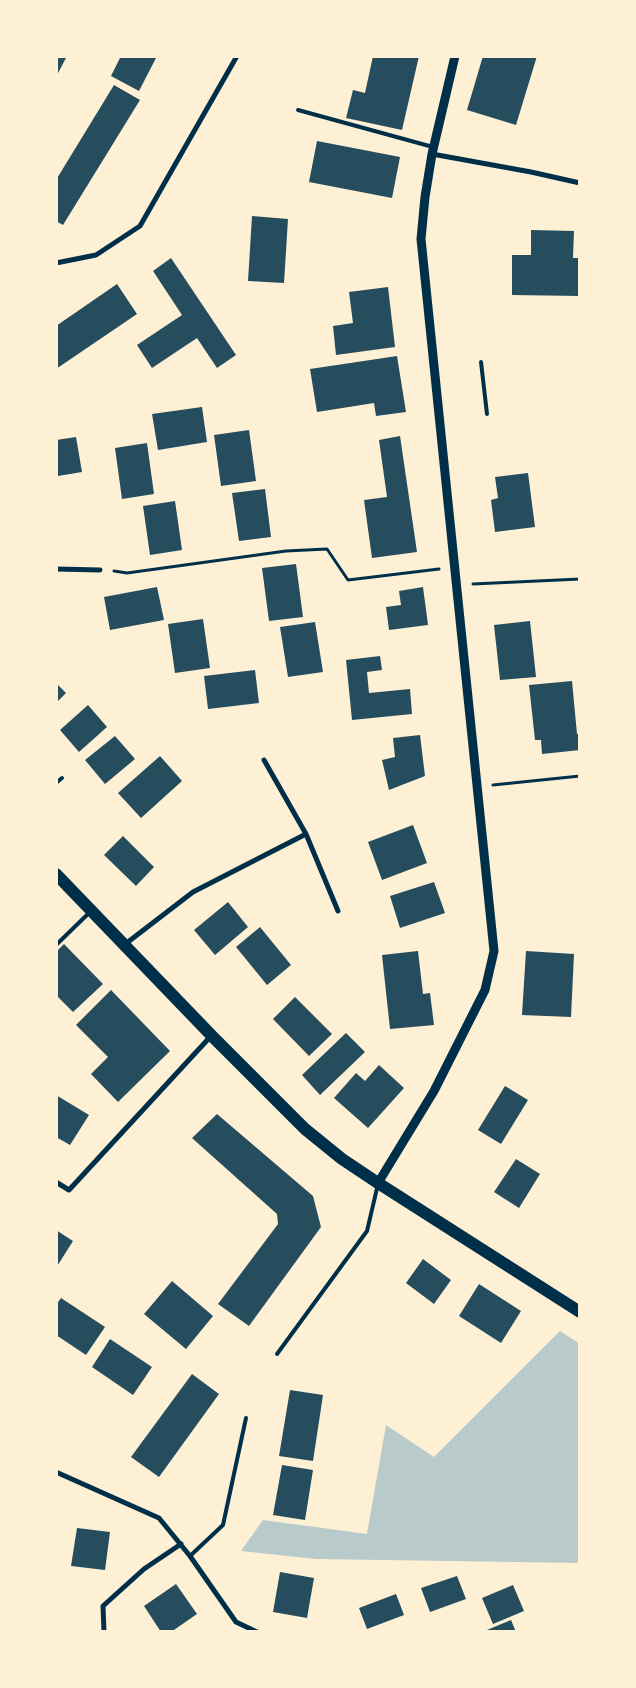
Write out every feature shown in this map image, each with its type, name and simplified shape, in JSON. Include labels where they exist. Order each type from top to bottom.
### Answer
[{"type":"main road","points":[[56,874],[212,1036],[305,1129],[342,1159],[378,1183],[580,1312]]},
{"type":"street","points":[[56,263],[96,255],[140,226],[237,56]]},
{"type":"street","points":[[378,1183],[434,1091],[485,990],[494,950],[421,239],[425,198],[433,151],[455,56]]},
{"type":"street","points":[[433,151],[580,183]]},
{"type":"street","points":[[56,569],[100,570]]},
{"type":"street","points":[[264,760],[306,834],[338,911]]},
{"type":"street","points":[[124,945],[193,892],[306,834]]},
{"type":"street","points":[[56,1182],[70,1190],[212,1036]]},
{"type":"street","points":[[56,1472],[159,1518],[190,1556],[236,1622],[257,1632]]},
{"type":"street","points":[[104,1632],[103,1606],[144,1569],[181,1544]]},
{"type":"lane","points":[[298,110],[433,151]]},
{"type":"lane","points":[[481,362],[487,414]]},
{"type":"lane","points":[[56,783],[62,778]]},
{"type":"lane","points":[[56,945],[90,911]]},
{"type":"lane","points":[[277,1354],[367,1231],[378,1183]]},
{"type":"lane","points":[[190,1556],[223,1525],[246,1418]]},
{"type":"path","points":[[100,570],[127,573],[286,551],[327,549],[348,580],[455,568]]},
{"type":"path","points":[[456,585],[580,579]]},
{"type":"path","points":[[477,786],[580,776]]},
{"type":"shaded area","points":[[560,1331],[580,1344],[580,1563],[316,1559],[241,1551],[263,1520],[367,1534],[386,1425],[434,1457]]},
{"type":"building","points":[[56,56],[67,56],[56,77]]},
{"type":"building","points":[[121,56],[157,56],[139,91],[111,76]]},
{"type":"building","points":[[373,56],[419,56],[402,130],[346,118],[353,90],[365,93]]},
{"type":"building","points":[[483,56],[537,56],[516,125],[467,110]]},
{"type":"building","points":[[114,85],[140,100],[63,225],[56,221],[56,180]]},
{"type":"building","points":[[317,141],[400,157],[392,198],[309,182]]},
{"type":"building","points":[[252,216],[288,219],[284,283],[248,281]]},
{"type":"building","points":[[531,230],[574,231],[573,258],[580,258],[580,296],[512,295],[512,255],[531,255]]},
{"type":"building","points":[[171,258],[236,355],[217,368],[197,338],[152,368],[137,345],[182,315],[153,271]]},
{"type":"building","points":[[117,284],[137,314],[56,369],[56,326]]},
{"type":"building","points":[[388,287],[395,347],[336,355],[333,326],[353,323],[349,292]]},
{"type":"building","points":[[397,356],[406,412],[376,416],[374,403],[317,412],[310,369]]},
{"type":"building","points":[[202,407],[207,442],[158,450],[152,414]]},
{"type":"building","points":[[249,430],[256,481],[221,486],[214,435]]},
{"type":"building","points":[[400,436],[417,552],[372,558],[364,500],[387,497],[379,440]]},
{"type":"building","points":[[76,437],[82,472],[58,476],[56,440]]},
{"type":"building","points":[[147,443],[154,494],[122,499],[115,448]]},
{"type":"building","points":[[528,473],[535,527],[495,532],[491,500],[498,498],[495,477]]},
{"type":"building","points":[[265,489],[271,537],[239,541],[232,493]]},
{"type":"building","points":[[175,501],[182,550],[150,555],[143,506]]},
{"type":"building","points":[[296,564],[303,617],[269,621],[262,568]]},
{"type":"building","points":[[157,587],[164,620],[110,630],[104,597]]},
{"type":"building","points":[[423,587],[428,625],[389,630],[386,607],[401,605],[399,591]]},
{"type":"building","points":[[203,619],[210,668],[175,673],[168,624]]},
{"type":"building","points":[[530,621],[536,677],[500,680],[494,625]]},
{"type":"building","points":[[315,622],[323,672],[288,677],[280,627]]},
{"type":"building","points":[[380,656],[382,670],[367,672],[369,693],[410,689],[412,714],[352,720],[346,660]]},
{"type":"building","points":[[255,670],[259,703],[208,709],[204,676]]},
{"type":"building","points":[[572,681],[577,734],[580,734],[580,750],[542,754],[541,740],[535,740],[529,685]]},
{"type":"building","points":[[56,683],[66,693],[56,703]]},
{"type":"building","points":[[88,705],[107,727],[79,752],[60,730]]},
{"type":"building","points":[[420,735],[425,776],[389,790],[382,760],[395,757],[393,738]]},
{"type":"building","points":[[115,736],[135,759],[105,784],[85,760]]},
{"type":"building","points":[[160,756],[182,781],[141,818],[118,793]]},
{"type":"building","points":[[413,825],[427,863],[382,880],[368,842]]},
{"type":"building","points":[[123,836],[154,867],[136,886],[104,855]]},
{"type":"building","points":[[434,882],[445,913],[400,928],[390,896]]},
{"type":"building","points":[[228,902],[248,927],[215,955],[194,930]]},
{"type":"building","points":[[260,927],[291,965],[267,985],[236,947]]},
{"type":"building","points":[[64,944],[103,984],[73,1012],[56,995],[56,952]]},
{"type":"building","points":[[418,951],[423,994],[430,993],[434,1025],[390,1029],[382,955]]},
{"type":"building","points":[[526,951],[574,954],[571,1017],[522,1015]]},
{"type":"building","points":[[111,990],[170,1051],[118,1102],[91,1074],[108,1057],[76,1025]]},
{"type":"building","points":[[295,997],[332,1034],[309,1056],[273,1019]]},
{"type":"building","points":[[346,1033],[365,1052],[320,1095],[302,1075]]},
{"type":"building","points":[[379,1065],[404,1088],[368,1128],[334,1098],[356,1073],[365,1081]]},
{"type":"building","points":[[505,1086],[528,1100],[501,1144],[478,1130]]},
{"type":"building","points":[[56,1095],[89,1115],[70,1145],[56,1137]]},
{"type":"building","points":[[217,1114],[313,1196],[321,1227],[249,1326],[218,1304],[278,1224],[277,1214],[192,1138]]},
{"type":"building","points":[[516,1159],[540,1174],[519,1208],[494,1192]]},
{"type":"building","points":[[56,1230],[73,1241],[56,1268]]},
{"type":"building","points":[[423,1259],[451,1280],[434,1304],[406,1283]]},
{"type":"building","points":[[172,1281],[213,1316],[186,1349],[144,1314]]},
{"type":"building","points":[[479,1284],[521,1311],[501,1343],[459,1316]]},
{"type":"building","points":[[61,1298],[105,1327],[86,1355],[56,1335],[56,1305]]},
{"type":"building","points":[[110,1339],[152,1367],[133,1395],[92,1367]]},
{"type":"building","points":[[192,1374],[219,1394],[159,1477],[131,1457]]},
{"type":"building","points":[[290,1390],[323,1395],[313,1461],[279,1456]]},
{"type":"building","points":[[282,1465],[313,1470],[305,1520],[273,1515]]},
{"type":"building","points":[[77,1528],[110,1532],[105,1570],[71,1566]]},
{"type":"building","points":[[280,1572],[314,1578],[307,1618],[273,1612]]},
{"type":"building","points":[[457,1576],[466,1599],[430,1612],[421,1588]]},
{"type":"building","points":[[176,1584],[197,1614],[171,1632],[161,1632],[144,1606]]},
{"type":"building","points":[[513,1585],[524,1611],[493,1624],[482,1598]]},
{"type":"building","points":[[396,1594],[404,1615],[367,1629],[359,1608]]},
{"type":"building","points":[[511,1620],[516,1632],[482,1632]]}]
